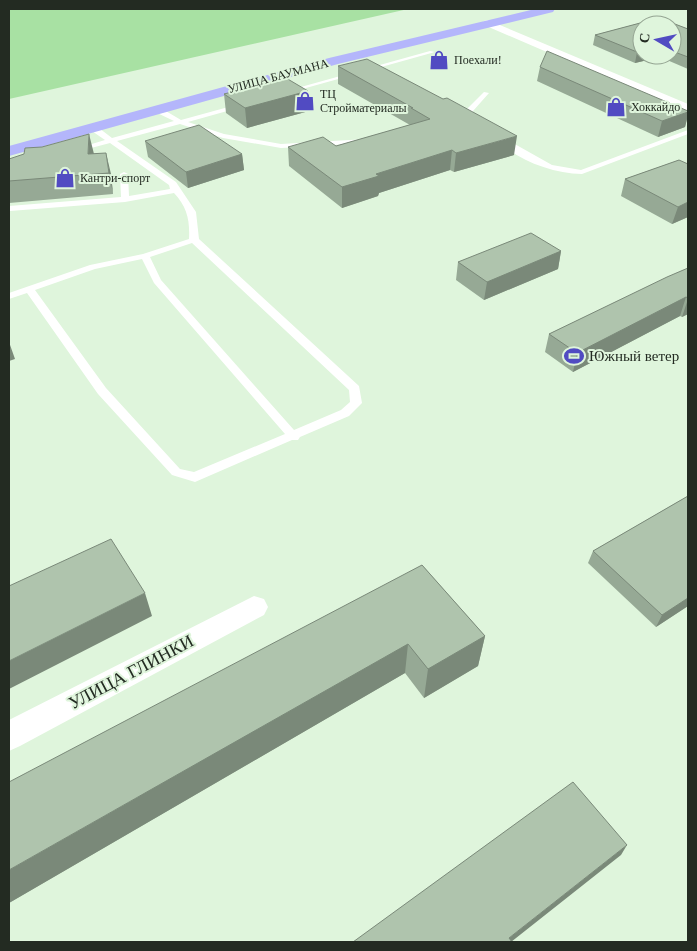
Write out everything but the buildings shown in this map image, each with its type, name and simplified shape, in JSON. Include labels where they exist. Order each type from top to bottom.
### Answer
[{"type":"main road","name":"УЛИЦА БАУМАНА","points":[[9,151],[156,109],[344,67],[488,23],[549,9]]},
{"type":"street","points":[[488,23],[688,110]]},
{"type":"street","name":"УЛИЦА ГЛИНКИ","points":[[9,736],[254,607]]},
{"type":"lane","points":[[280,94],[344,67],[432,52]]},
{"type":"lane","points":[[484,130],[468,121],[469,111],[486,93]]},
{"type":"lane","points":[[65,154],[253,102]]},
{"type":"lane","points":[[156,109],[180,122],[222,136],[281,146],[371,141]]},
{"type":"lane","points":[[29,289],[102,391],[176,472],[194,477],[345,413],[356,403],[355,389],[194,240],[194,219],[189,204],[175,190],[173,184],[92,127]]},
{"type":"lane","points":[[492,135],[550,169],[566,173],[582,172],[688,132]]},
{"type":"lane","points":[[124,174],[125,199]]},
{"type":"lane","points":[[10,208],[125,199],[167,193],[175,190]]},
{"type":"lane","points":[[9,296],[93,267],[145,256],[194,240]]},
{"type":"lane","points":[[145,256],[157,281],[294,436]]},
{"type":"green space","points":[[9,9],[408,9],[9,99]]},
{"type":"place","name":"Поехали!","points":[[439,60]]},
{"type":"place","name":"ТЦ Стройматериалы","points":[[305,101]]},
{"type":"place","name":"Хоккайдо","points":[[616,107]]},
{"type":"place","name":"Кантри-спорт","points":[[65,178]]},
{"type":"place","name":"Южный ветер","points":[[574,356]]}]
